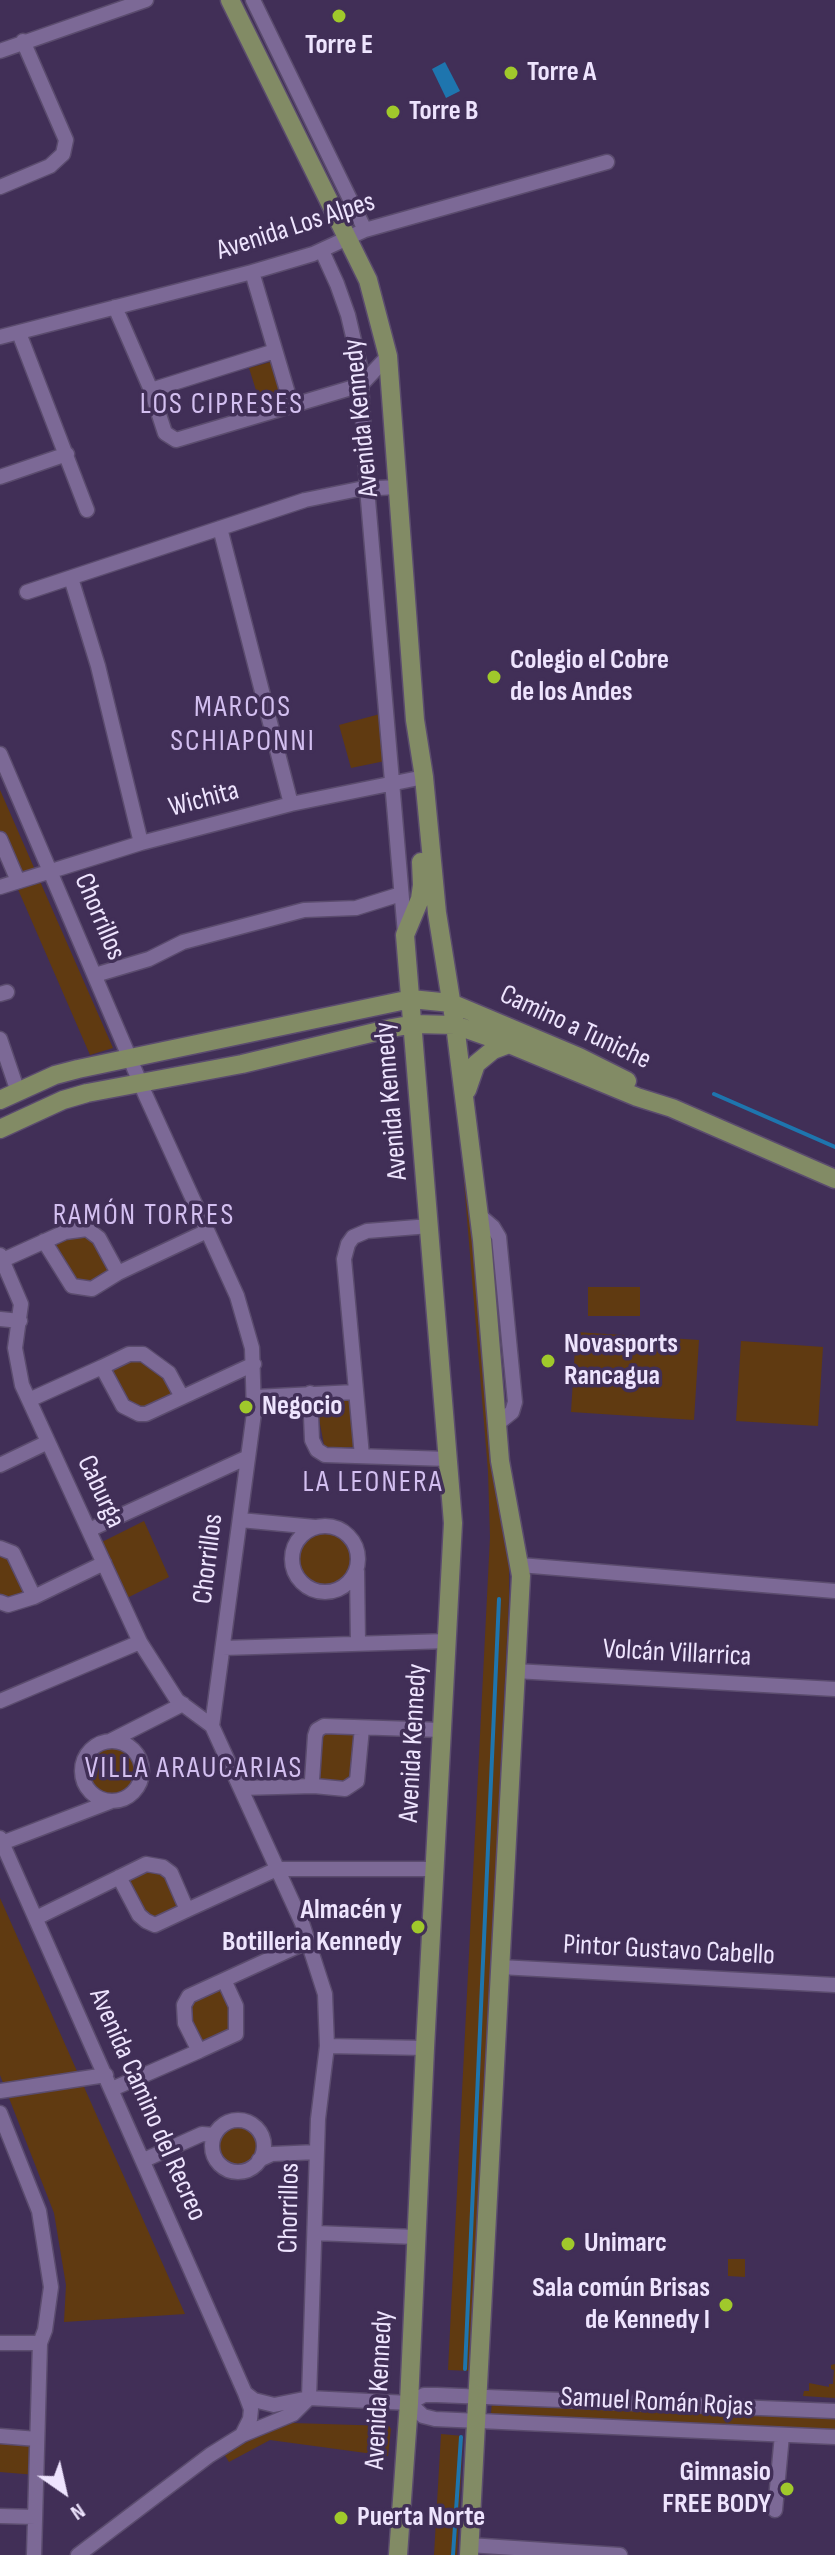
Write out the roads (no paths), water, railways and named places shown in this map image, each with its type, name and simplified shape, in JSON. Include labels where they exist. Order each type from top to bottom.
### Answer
[{"type":"main road","name":"Avenida Kennedy","points":[[230,0],[284,108],[357,234],[388,356],[419,778],[422,885],[405,935],[453,1523],[409,2403],[398,2555]]},
{"type":"main road","name":"Avenida Kennedy","points":[[419,778],[465,1096],[491,1322],[500,1461],[520,1565],[469,2550]]},
{"type":"main road","name":"Camino a Tuniche","points":[[0,1100],[55,1075],[411,999],[451,1003],[579,1057],[672,1108]]},
{"type":"main road","points":[[320,1018],[320,1033],[326,1044]]},
{"type":"main road","name":"Camino a Tuniche","points":[[0,1129],[63,1100],[242,1064],[414,1024],[455,1025],[672,1108],[835,1179]]},
{"type":"main road","points":[[465,1096],[476,1064],[493,1050],[509,1044]]},
{"type":"street","points":[[0,51],[146,0]]},
{"type":"street","name":"Avenida Kennedy","points":[[253,0],[302,100],[357,234]]},
{"type":"street","points":[[0,187],[50,166],[63,154],[66,140],[23,41]]},
{"type":"street","points":[[275,89],[292,80]]},
{"type":"street","points":[[284,108],[302,100]]},
{"type":"street","name":"Avenida Los Alpes","points":[[0,337],[252,272],[322,251],[357,234],[607,162]]},
{"type":"street","name":"Avenida Kennedy","points":[[322,251],[354,333],[361,385],[405,935]]},
{"type":"street","points":[[252,272],[292,407]]},
{"type":"street","points":[[115,307],[151,390],[165,433],[176,440],[361,385],[388,356]]},
{"type":"street","points":[[19,333],[87,510]]},
{"type":"street","points":[[151,390],[275,351]]},
{"type":"street","points":[[0,477],[67,454]]},
{"type":"street","points":[[27,592],[305,500],[367,488],[398,487]]},
{"type":"street","points":[[220,528],[291,804]]},
{"type":"street","points":[[71,578],[98,666],[141,843]]},
{"type":"street","name":"Chorrillos","points":[[0,754],[140,1083],[245,1317],[254,1364],[255,1397],[212,1726],[309,1941],[325,1994],[327,2046],[317,2152],[309,2398]]},
{"type":"street","name":"Wichita","points":[[0,887],[141,843],[291,804],[419,778]]},
{"type":"street","points":[[0,839],[18,881]]},
{"type":"street","points":[[95,975],[149,959],[175,945],[198,938],[304,910],[356,908],[401,894]]},
{"type":"street","points":[[0,1039],[18,1092]]},
{"type":"street","points":[[362,1456],[344,1259],[348,1244],[353,1237],[367,1231],[430,1226]]},
{"type":"street","points":[[1,1258],[65,1232],[87,1229],[99,1238],[118,1273]]},
{"type":"street","points":[[44,1241],[72,1286],[92,1289],[118,1273],[207,1231]]},
{"type":"street","name":"Caburga","points":[[1,1258],[18,1294],[20,1321],[15,1348],[22,1385],[140,1642],[163,1681],[183,1704],[212,1726]]},
{"type":"street","points":[[0,1319],[20,1321]]},
{"type":"street","points":[[29,1400],[129,1354],[143,1354],[169,1373],[182,1397]]},
{"type":"street","points":[[102,1367],[123,1406],[132,1413],[146,1414],[254,1364]]},
{"type":"street","points":[[255,1397],[355,1392]]},
{"type":"street","points":[[310,1393],[312,1440],[317,1450],[325,1455],[448,1459]]},
{"type":"street","points":[[0,1465],[48,1442]]},
{"type":"street","points":[[89,1530],[248,1457]]},
{"type":"street","points":[[240,1520],[334,1527],[349,1536],[357,1552],[358,1643]]},
{"type":"street","points":[[316,1527],[299,1539],[294,1548],[293,1569],[298,1579],[305,1586],[325,1593],[344,1586],[357,1569]]},
{"type":"street","points":[[0,1548],[13,1553],[34,1597]]},
{"type":"street","points":[[0,1602],[8,1605],[34,1597],[104,1563]]},
{"type":"street","points":[[520,1565],[835,1591]]},
{"type":"street","points":[[223,1648],[448,1641]]},
{"type":"street","points":[[0,1701],[140,1642]]},
{"type":"street","name":"Volcán Villarrica","points":[[515,1671],[835,1689]]},
{"type":"street","points":[[112,1801],[103,1800],[88,1791],[81,1774],[86,1756],[92,1749],[183,1704]]},
{"type":"street","points":[[314,1786],[317,1730],[324,1726],[442,1730]]},
{"type":"street","points":[[241,1788],[314,1786],[345,1789],[357,1781],[362,1728]]},
{"type":"street","points":[[1,1840],[130,1795],[141,1779],[142,1770],[135,1752],[128,1746],[109,1741]]},
{"type":"street","name":"Avenida Camino del Recreo","points":[[1,1840],[8,1874],[36,1918],[245,2393],[251,2409],[242,2435]]},
{"type":"street","points":[[36,1918],[146,1864],[163,1867],[171,1873],[187,1910]]},
{"type":"street","points":[[119,1877],[139,1915],[155,1925],[277,1869],[434,1869]]},
{"type":"street","points":[[199,2051],[185,2023],[184,2005],[189,1996],[309,1941]]},
{"type":"street","name":"Pintor Gustavo Cabello","points":[[500,1967],[835,1985]]},
{"type":"street","points":[[0,2091],[109,2082],[199,2051],[236,2034],[236,2006],[224,1980]]},
{"type":"street","points":[[327,2046],[425,2048]]},
{"type":"street","points":[[0,2113],[44,2229],[51,2287],[45,2330],[40,2343],[34,2555]]},
{"type":"street","points":[[259,2160],[263,2143],[257,2128],[250,2123],[242,2120],[225,2123],[214,2135],[212,2152],[221,2166],[229,2170],[246,2170],[272,2154],[317,2152]]},
{"type":"street","points":[[144,2160],[202,2134],[214,2135]]},
{"type":"street","points":[[315,2233],[416,2237]]},
{"type":"street","points":[[0,2343],[40,2343]]},
{"type":"street","points":[[245,2393],[274,2405],[309,2398],[409,2403],[424,2395],[478,2396]]},
{"type":"street","name":"Samuel Román Rojas","points":[[478,2396],[835,2411]]},
{"type":"street","points":[[242,2435],[293,2414],[309,2398]]},
{"type":"street","points":[[613,2427],[615,2402]]},
{"type":"street","points":[[78,2555],[210,2455],[242,2435],[258,2421],[263,2412],[263,2403]]},
{"type":"street","points":[[409,2403],[423,2416],[476,2422]]},
{"type":"street","points":[[758,2434],[759,2408]]},
{"type":"street","name":"Samuel Román Rojas","points":[[476,2422],[835,2437]]},
{"type":"street","points":[[775,2510],[782,2435]]},
{"type":"street","points":[[0,2436],[37,2439]]},
{"type":"street","points":[[0,2516],[35,2517]]},
{"type":"street","points":[[469,2550],[620,2555]]},
{"type":"water","points":[[445,62],[460,91],[446,98],[432,69]]},
{"type":"waterway","points":[[714,1094],[835,1147]]},
{"type":"waterway","points":[[465,2369],[499,1599]]},
{"type":"waterway","points":[[453,2555],[461,2437]]},
{"type":"place","name":"Torre E","points":[[339,16]]},
{"type":"place","name":"Torre A","points":[[511,73]]},
{"type":"place","name":"Torre B","points":[[393,112]]},
{"type":"place","name":"Colegio el Cobre de los Andes","points":[[494,677]]},
{"type":"place","name":"Novasports Rancagua","points":[[548,1361]]},
{"type":"place","name":"Negocio","points":[[246,1407]]},
{"type":"place","name":"Almacén y Botilleria Kennedy","points":[[418,1927]]},
{"type":"place","name":"Unimarc","points":[[568,2244]]},
{"type":"place","name":"Sala común Brisas de Kennedy I","points":[[726,2305]]},
{"type":"place","name":"Gimnasio FREE BODY","points":[[787,2489]]},
{"type":"place","name":"Puerta Norte","points":[[341,2518]]},
{"type":"district","name":"LOS CIPRESES","points":[[222,405]]},
{"type":"district","name":"MARCOS SCHIAPONNI","points":[[243,725]]},
{"type":"district","name":"RAMÓN TORRES","points":[[144,1216]]},
{"type":"district","name":"LA LEONERA","points":[[373,1483]]},
{"type":"district","name":"VILLA ARAUCARIAS","points":[[194,1769]]}]
